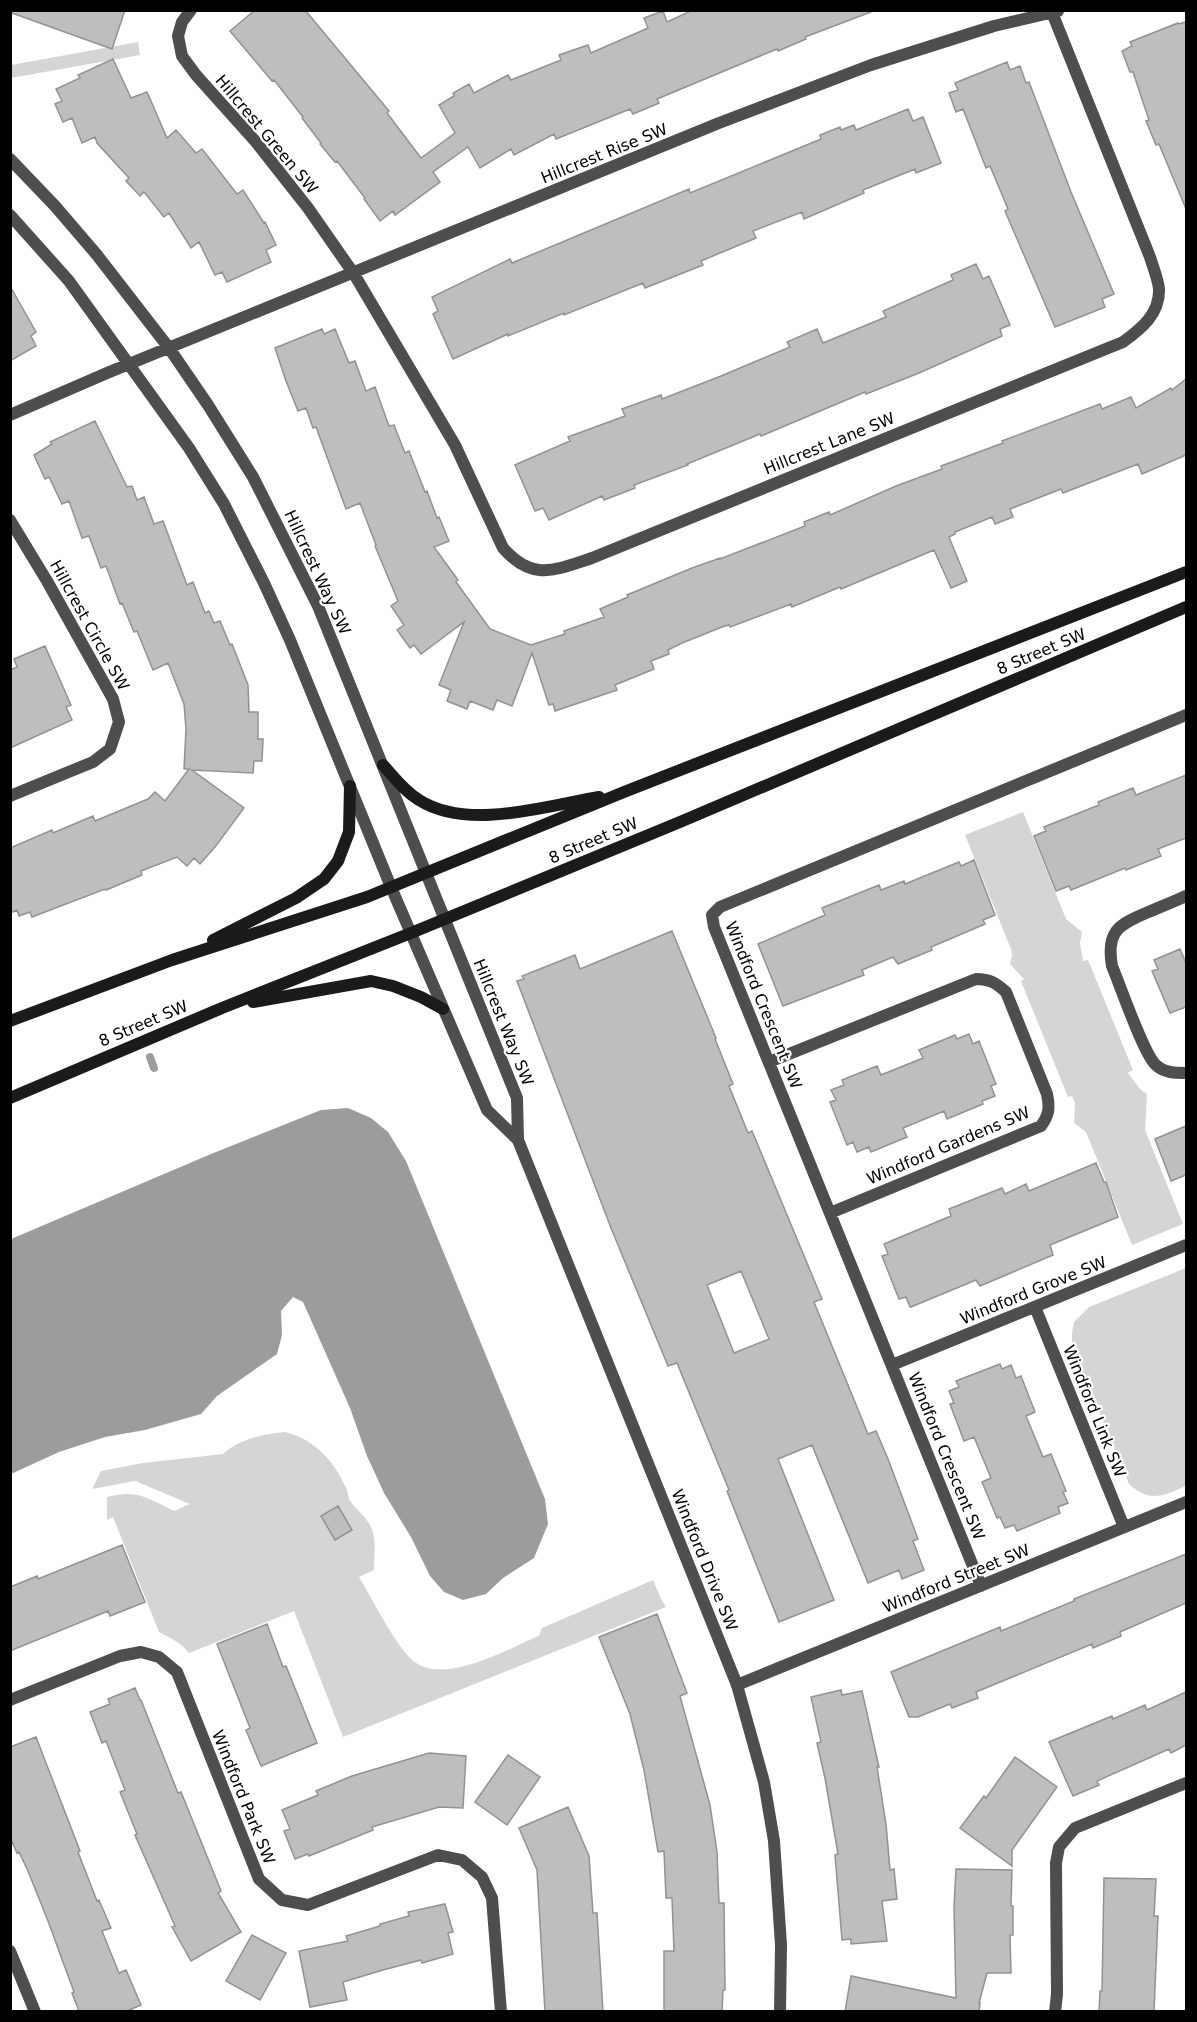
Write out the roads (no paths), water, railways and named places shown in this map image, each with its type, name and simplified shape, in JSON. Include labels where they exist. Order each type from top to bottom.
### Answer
[{"type":"main road","name":"8 Street SW","points":[[10,1021],[172,960],[367,897],[624,792],[1186,572]]},
{"type":"main road","name":"8 Street SW","points":[[10,1098],[222,1008],[411,933],[691,817],[1186,607]]},
{"type":"main road","points":[[383,765],[417,800],[452,813],[479,815],[507,813],[624,792]]},
{"type":"main road","points":[[172,960],[261,917],[296,898],[324,879],[338,861],[349,832],[350,786]]},
{"type":"main road","points":[[222,1008],[304,991],[371,981],[421,996],[443,1009]]},
{"type":"street","name":"Hillcrest Green SW","points":[[191,10],[182,22],[178,36],[182,56],[264,152],[308,208],[354,274]]},
{"type":"street","name":"Hillcrest Rise SW","points":[[10,415],[719,123],[871,65],[994,26],[1054,11]]},
{"type":"street","name":"Hillcrest Lane SW","points":[[354,274],[455,445],[503,548],[515,562],[531,570],[556,570],[592,558],[1124,342],[1143,328],[1155,309],[1159,289],[1150,257],[1054,11]]},
{"type":"street","name":"Hillcrest Way SW","points":[[10,159],[97,255],[169,348],[253,477],[318,606],[517,1098],[518,1140]]},
{"type":"street","points":[[10,215],[69,281],[189,448],[229,514],[290,640],[487,1110],[518,1140]]},
{"type":"street","name":"Hillcrest Circle SW","points":[[10,520],[113,699],[119,722],[110,749],[93,762],[10,796]]},
{"type":"street","name":"Windford Crescent SW","points":[[981,1586],[714,927],[712,915],[720,906],[1186,715]]},
{"type":"street","points":[[1186,896],[1123,923],[1116,933],[1110,952],[1112,966],[1155,1065],[1168,1072],[1186,1072]]},
{"type":"street","name":"Windford Gardens SW","points":[[769,1062],[976,979],[996,982],[1006,992],[1047,1094],[1050,1106],[1048,1117],[1041,1126],[830,1212]]},
{"type":"street","name":"Windford Drive SW","points":[[518,1140],[737,1685],[764,1782],[774,1841],[781,1945],[780,2012]]},
{"type":"street","name":"Windford Grove SW","points":[[892,1365],[1186,1245]]},
{"type":"street","name":"Windford Link SW","points":[[1035,1307],[1124,1527]]},
{"type":"street","name":"Windford Street SW","points":[[737,1685],[1186,1502]]},
{"type":"street","name":"Windford Park SW","points":[[10,1700],[120,1656],[141,1652],[159,1657],[177,1672],[259,1879],[282,1900],[308,1905],[438,1855],[462,1860],[482,1877],[492,1898],[501,2012]]},
{"type":"street","points":[[1055,2012],[1058,1994],[1056,1863],[1059,1847],[1074,1828],[1186,1782]]},
{"type":"street","points":[[10,1951],[35,2012]]},
{"type":"waterway","points":[[150,1057],[154,1068]]}]
